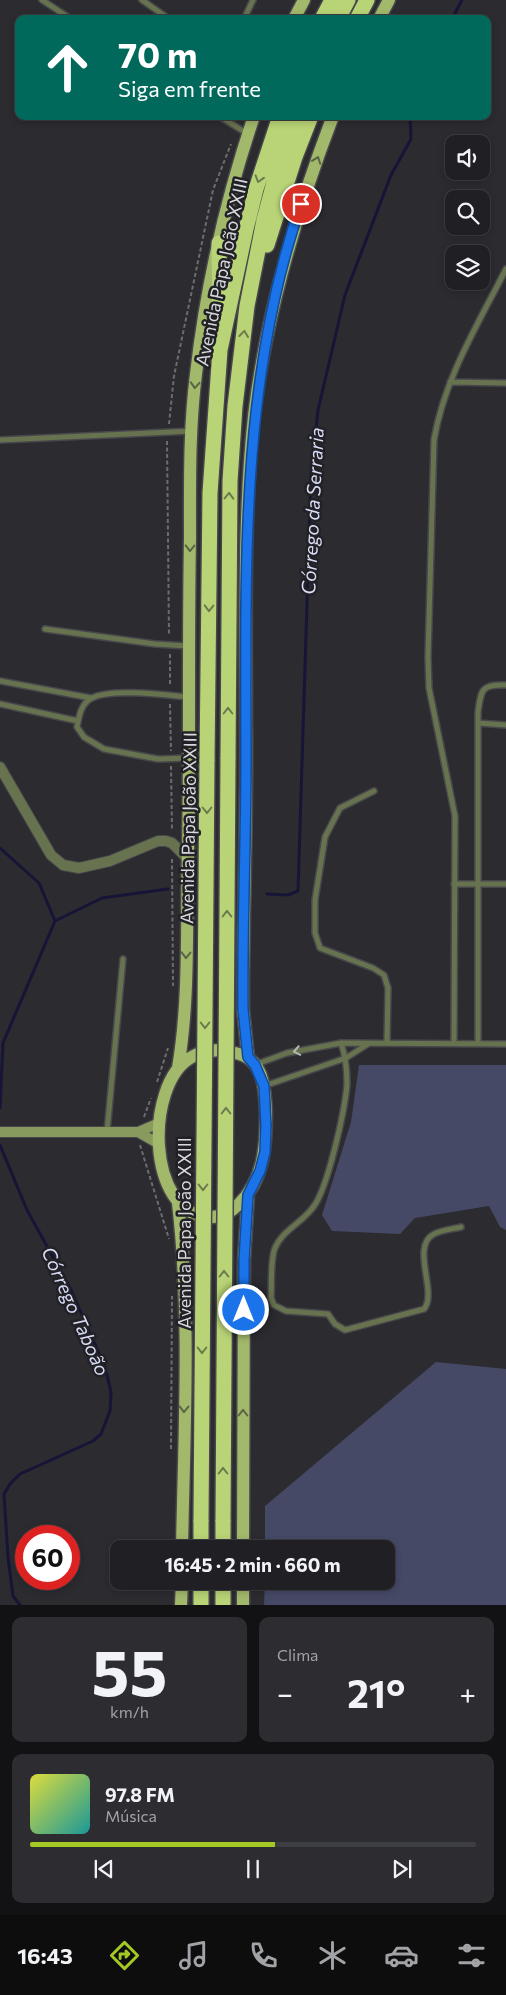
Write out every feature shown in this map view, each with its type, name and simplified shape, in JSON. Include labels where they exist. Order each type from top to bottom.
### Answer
[{"type":"highway","points":[[324,15],[332,0]]},
{"type":"highway","points":[[340,15],[348,0]]},
{"type":"highway","points":[[359,15],[367,0]]},
{"type":"highway","name":"Avenida Papa João XXIII","points":[[200,1540],[210,493],[220,350],[248,221],[279,120]]},
{"type":"highway","name":"Avenida Papa João XXIII","points":[[223,1540],[230,448],[247,306],[272,188],[295,120]]},
{"type":"highway","points":[[247,306],[295,158],[309,120]]},
{"type":"highway","points":[[219,243],[220,350]]},
{"type":"highway","points":[[200,1590],[200,1605]]},
{"type":"highway","points":[[223,1590],[223,1605]]},
{"type":"main road","points":[[296,15],[304,0]]},
{"type":"main road","points":[[381,15],[389,0]]},
{"type":"main road","name":"Avenida Papa João XXIII","points":[[178,1068],[184,1019],[188,859],[192,431],[196,375],[219,243],[243,131],[251,120]]},
{"type":"main road","points":[[252,1061],[237,1053],[219,1050],[201,1052],[189,1058],[178,1068],[165,1094],[159,1123],[159,1144],[163,1169],[169,1188],[178,1203],[198,1216],[220,1217],[235,1208],[248,1195],[260,1171],[265,1152],[264,1086],[252,1061],[244,1019],[243,977],[248,532],[254,415],[282,267],[296,220],[332,120]]},
{"type":"main road","points":[[243,1540],[244,1260],[248,1195]]},
{"type":"main road","name":"Avenida Papa João XXIII","points":[[178,1203],[183,1245],[184,1304],[182,1540]]},
{"type":"main road","points":[[181,1605],[182,1590]]},
{"type":"main road","points":[[243,1590],[243,1605]]},
{"type":"street","points":[[0,768],[51,854],[63,865],[79,868],[110,861],[158,841],[172,843],[188,859]]},
{"type":"street","points":[[0,1132],[138,1132],[159,1123]]},
{"type":"street","points":[[138,1132],[159,1144]]},
{"type":"lane","points":[[42,0],[64,15]]},
{"type":"lane","points":[[142,0],[163,15]]},
{"type":"lane","points":[[246,15],[253,0]]},
{"type":"lane","points":[[225,120],[243,131]]},
{"type":"lane","points":[[454,1042],[455,816],[429,688],[428,657],[434,440],[438,414],[450,382],[506,269]]},
{"type":"lane","points":[[450,382],[506,383]]},
{"type":"lane","points":[[0,440],[192,431]]},
{"type":"lane","points":[[45,629],[189,646]]},
{"type":"lane","points":[[0,681],[91,698],[105,694],[189,697]]},
{"type":"lane","points":[[478,1043],[479,701],[485,688],[490,684],[506,685]]},
{"type":"lane","points":[[91,698],[80,711],[78,720],[77,727],[84,737],[104,749],[158,759],[189,758]]},
{"type":"lane","points":[[0,704],[78,720]]},
{"type":"lane","points":[[478,723],[506,725]]},
{"type":"lane","points":[[374,791],[340,808],[326,837],[314,900],[315,933],[320,948],[373,968],[384,975],[388,988],[387,1042]]},
{"type":"lane","points":[[454,884],[506,884]]},
{"type":"lane","points":[[107,1132],[123,958]]},
{"type":"lane","points":[[252,1061],[341,1043],[454,1042],[506,1044]]},
{"type":"lane","points":[[341,1043],[346,1058],[346,1084],[343,1107],[332,1155],[317,1203],[307,1216],[286,1234],[275,1248],[271,1298],[274,1305],[286,1311],[328,1314],[335,1324],[345,1330],[424,1309],[429,1301],[424,1260],[428,1239],[433,1234],[461,1226]]},
{"type":"lane","points":[[264,1086],[346,1058],[369,1043]]},
{"type":"path","points":[[173,993],[170,644],[166,451],[174,376],[213,190],[243,131]]},
{"type":"path","points":[[155,1086],[169,1042]]},
{"type":"path","points":[[152,1095],[138,1132],[141,1152],[170,1246]]},
{"type":"path","points":[[171,1454],[172,1296]]},
{"type":"shaded area","points":[[359,1065],[506,1065],[506,1230],[500,1227],[489,1206],[415,1218],[400,1234],[332,1231],[322,1215],[351,1122]]},
{"type":"shaded area","points":[[436,1362],[506,1369],[506,1605],[264,1605],[265,1590],[395,1590],[395,1540],[265,1540],[265,1506]]},
{"type":"waterway","name":"Córrego da Serraria","points":[[454,15],[462,0]]},
{"type":"waterway","name":"Córrego da Serraria","points":[[267,894],[288,895],[298,891],[311,476],[318,410],[345,295],[391,175],[411,139],[410,120]]},
{"type":"waterway","name":"Córrego Taboão","points":[[0,848],[39,883],[55,921],[3,1043],[0,1108]]},
{"type":"waterway","name":"Córrego da Serraria","points":[[55,921],[102,898],[168,889]]},
{"type":"waterway","name":"Córrego Taboão","points":[[0,1145],[27,1210],[70,1288],[105,1367],[111,1392],[110,1411],[101,1434],[93,1441],[20,1474],[10,1484],[4,1494],[8,1557],[13,1596],[20,1605]]},
{"type":"route","points":[[244,1310],[245,1231],[248,1195],[256,1184],[265,1152],[266,1125],[264,1086],[255,1065],[248,1057],[243,1009],[246,646],[250,469],[254,415],[272,315],[282,267],[301,204]]}]
